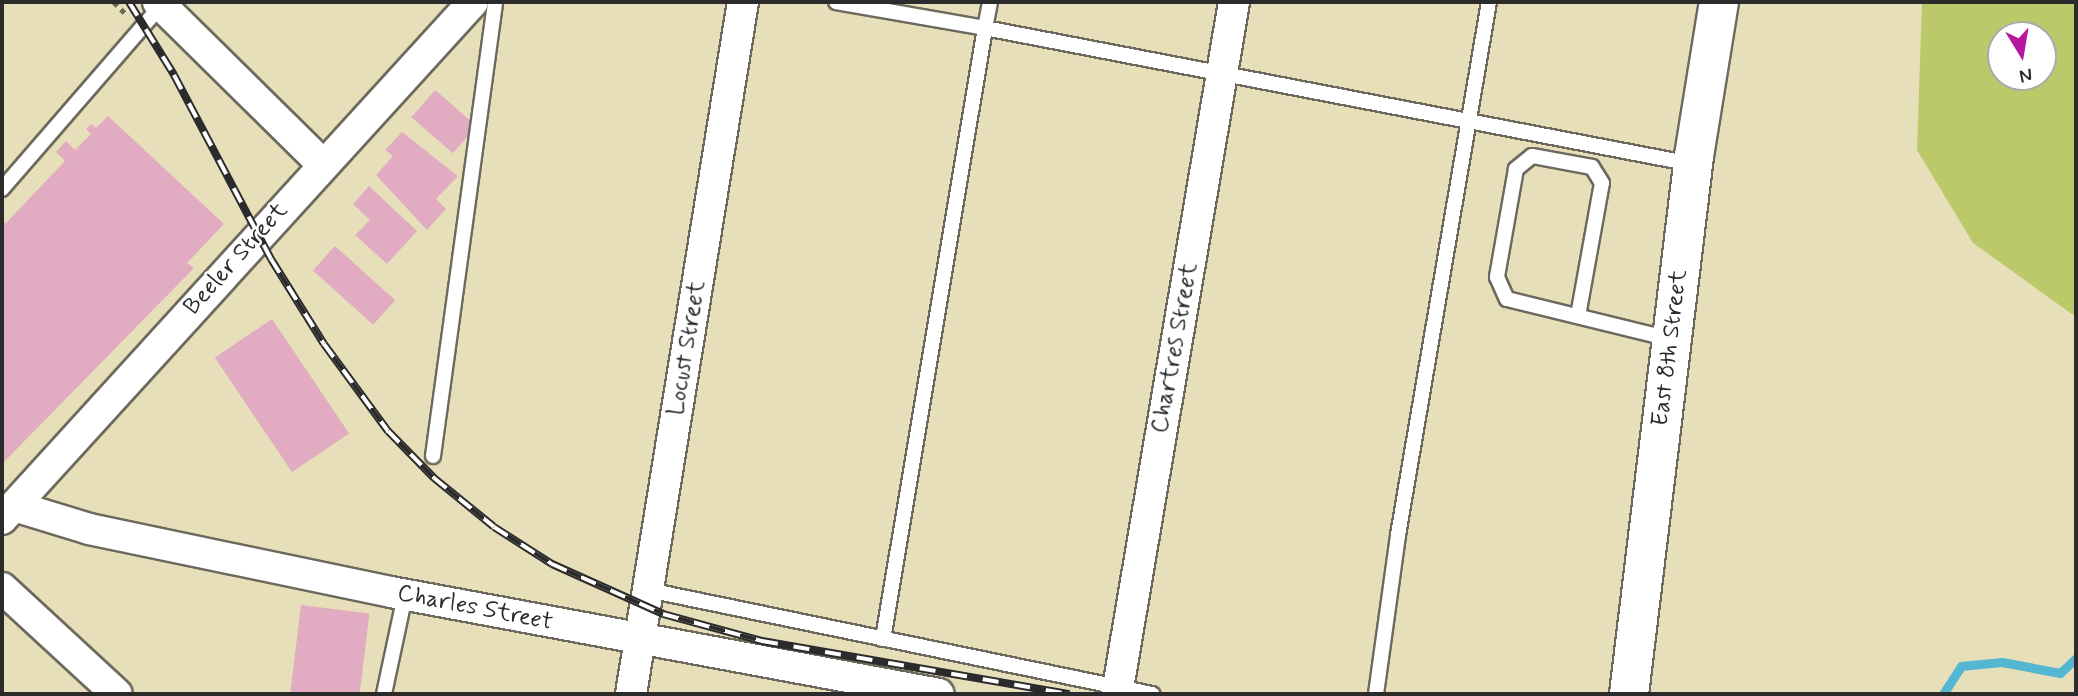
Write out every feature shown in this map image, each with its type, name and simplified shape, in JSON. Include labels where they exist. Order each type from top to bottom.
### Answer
[{"type":"street","name":"Beeler Street","points":[[8,513],[322,164],[473,2]]},
{"type":"street","name":"Locust Street","points":[[631,694],[743,2]]},
{"type":"street","name":"Chartres Street","points":[[1117,690],[1234,2]]},
{"type":"street","name":"East 8th Street","points":[[1629,694],[1693,165],[1719,2]]},
{"type":"street","points":[[161,3],[322,164]]},
{"type":"street","name":"Charles Street","points":[[8,513],[874,688],[939,694]]},
{"type":"street","points":[[2,588],[117,694]]},
{"type":"lane","points":[[433,456],[495,2]]},
{"type":"lane","points":[[836,2],[985,28],[1693,165]]},
{"type":"lane","points":[[883,639],[989,2]]},
{"type":"lane","points":[[1376,694],[1398,535],[1489,2]]},
{"type":"lane","points":[[2,189],[161,3]]},
{"type":"lane","points":[[1578,316],[1601,183],[1592,167],[1532,156],[1516,169],[1497,277],[1507,299],[1671,339]]},
{"type":"lane","points":[[648,590],[1117,690],[1152,694]]},
{"type":"lane","points":[[384,694],[405,595]]},
{"type":"path","points":[[114,2],[141,29]]},
{"type":"green space","points":[[1922,2],[2076,2],[2076,317],[1973,243],[1917,150]]},
{"type":"building","points":[[435,90],[477,126],[453,153],[411,117]]},
{"type":"building","points":[[108,116],[224,224],[187,263],[194,268],[2,464],[2,220],[6,223],[65,161],[56,152],[66,141],[75,150],[91,134],[86,129],[91,124],[96,128]]},
{"type":"building","points":[[402,132],[458,176],[436,199],[446,209],[427,230],[376,175],[393,156],[385,150]]},
{"type":"building","points":[[369,186],[417,231],[387,264],[355,235],[370,220],[353,204]]},
{"type":"building","points":[[335,246],[395,300],[373,325],[313,271]]},
{"type":"building","points":[[272,319],[349,433],[292,472],[215,358]]},
{"type":"building","points":[[301,605],[369,613],[360,694],[290,694]]},
{"type":"waterway","points":[[1943,694],[1961,666],[2002,662],[2060,673],[2076,658]]},
{"type":"railway","points":[[129,2],[174,75],[271,259],[324,344],[388,431],[434,478],[494,527],[552,564],[663,614],[762,641],[1069,694]]}]
